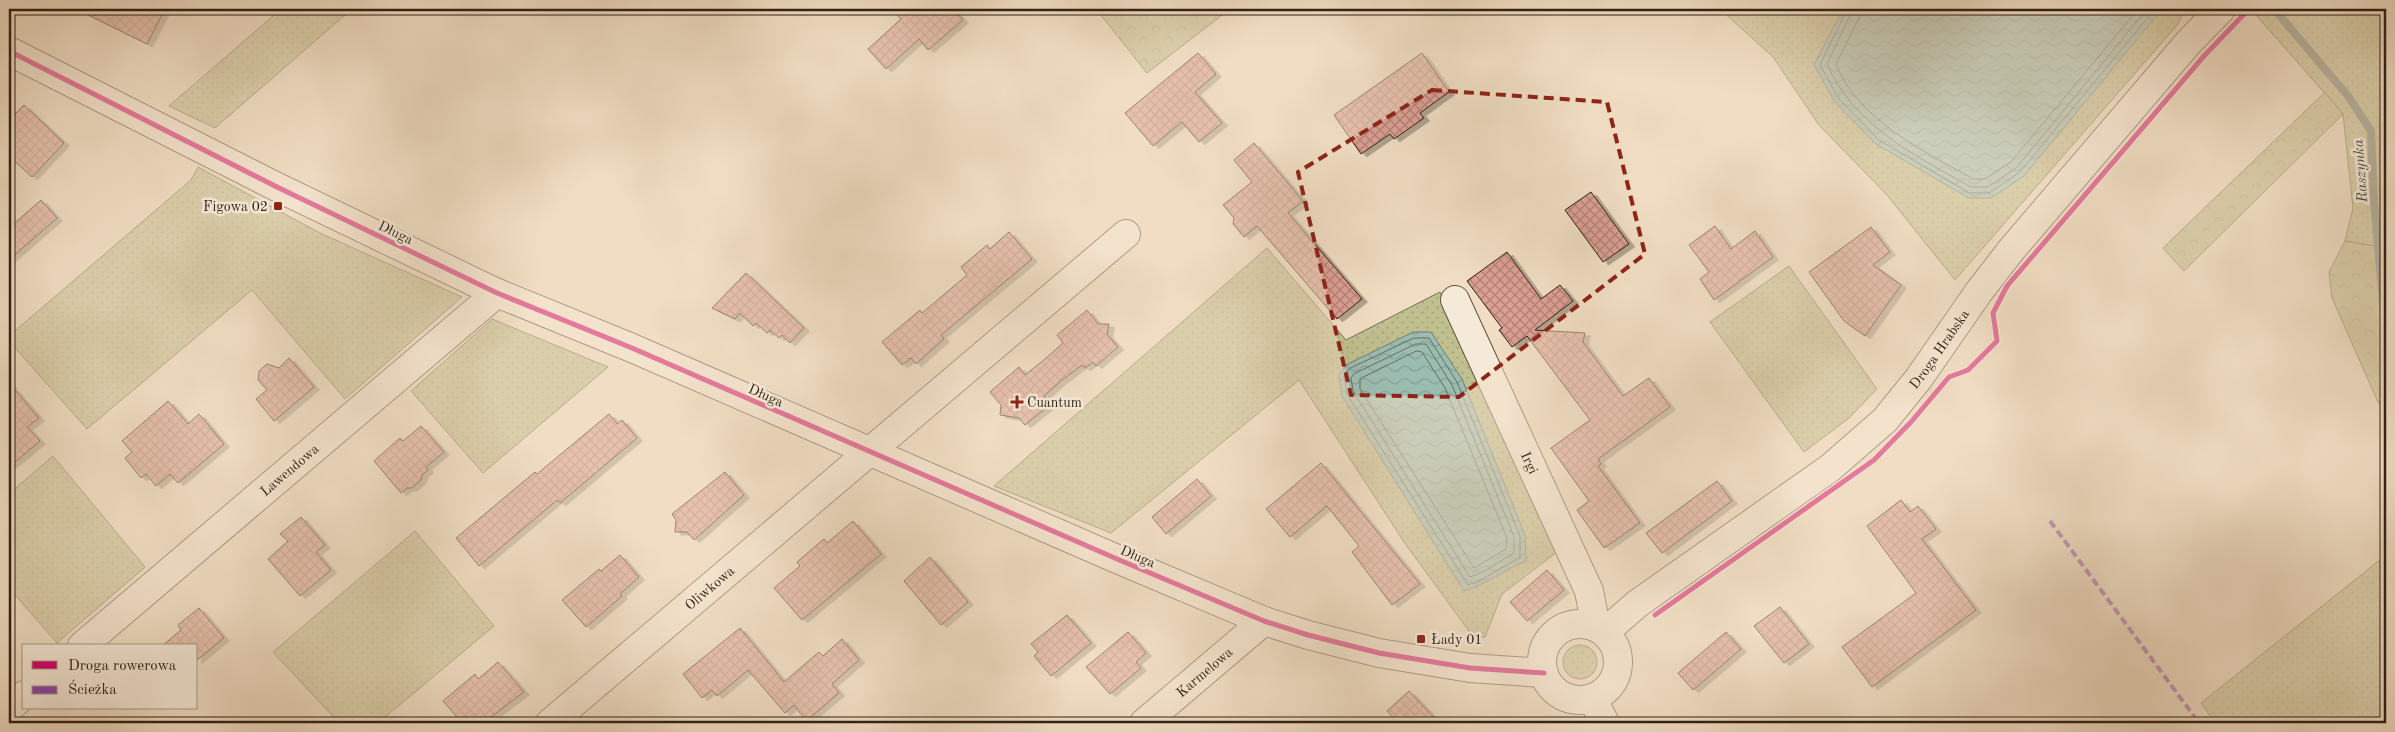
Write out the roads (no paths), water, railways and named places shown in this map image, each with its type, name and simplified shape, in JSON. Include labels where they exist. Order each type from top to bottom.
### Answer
[{"type":"street","name":"Droga Hrabska","points":[[1600,630],[1830,468],[1886,420],[1919,378],[1978,293],[2012,249],[2188,43],[2221,9]]},
{"type":"street","name":"Długa","points":[[9,51],[276,187],[497,293],[632,348],[1264,621],[1308,635],[1379,653],[1470,668],[1544,673]]},
{"type":"street","name":"Oliwkowa","points":[[550,723],[868,451],[1126,234]]},
{"type":"street","name":"Lawendowa","points":[[84,644],[497,293]]},
{"type":"street","name":"Irgi","points":[[1455,300],[1589,591],[1600,630]]},
{"type":"street","name":"Karmelowa","points":[[1144,723],[1264,621]]},
{"type":"street","points":[[1579,623],[1600,630],[1616,646],[1618,670],[1613,682],[1605,691],[1592,698],[1583,700],[1570,698],[1558,693],[1549,684],[1544,673],[1542,660],[1545,648],[1558,630],[1579,623]]},
{"type":"street","points":[[9,708],[22,697]]},
{"type":"street","points":[[1592,698],[1605,723]]},
{"type":"water","points":[[1843,9],[2162,9],[2024,176],[1991,198],[1969,198],[1876,144],[1835,102],[1814,65]]},
{"type":"water","points":[[1413,332],[1431,332],[1462,379],[1525,535],[1526,561],[1480,585],[1464,591],[1342,396],[1339,375],[1346,365]]},
{"type":"waterway","name":"Raszynka","points":[[2274,9],[2348,96],[2371,131],[2374,201],[2386,335]]},
{"type":"place","name":"Figowa 02","points":[[278,206]]},
{"type":"place","name":"Cuantum","points":[[1017,402]]},
{"type":"place","name":"Łady 01","points":[[1421,639]]}]
